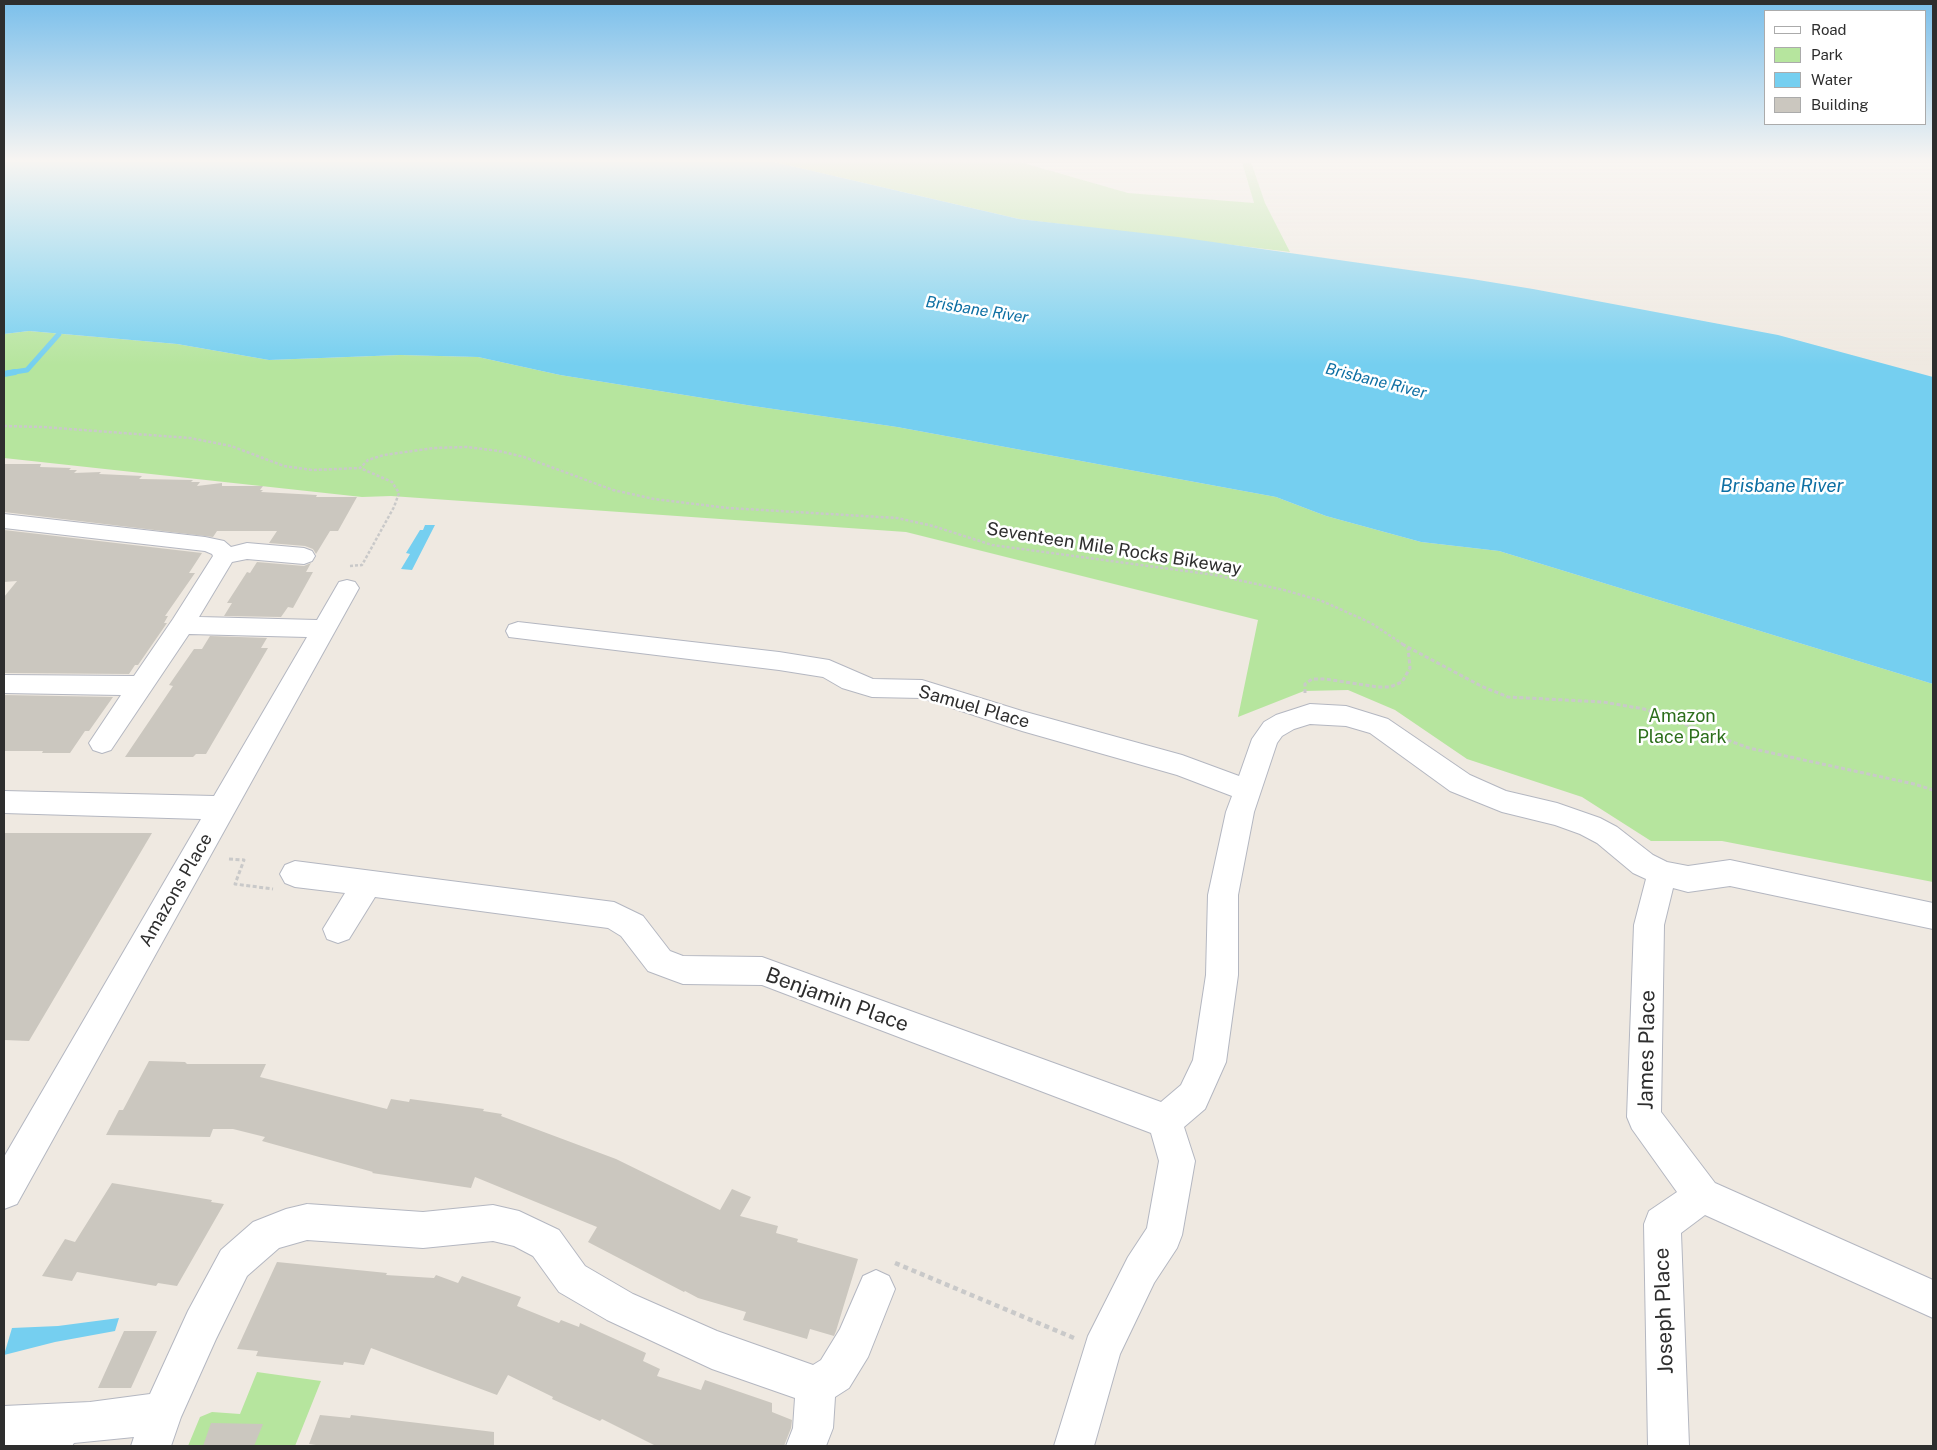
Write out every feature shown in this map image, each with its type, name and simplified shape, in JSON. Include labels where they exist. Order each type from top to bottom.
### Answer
[{"type":"street","points":[[4,521],[205,544],[216,546],[222,550],[224,556]]},
{"type":"street","points":[[102,743],[182,625],[224,556],[247,552],[304,556]]},
{"type":"street","name":"Amazons Place","points":[[4,1191],[347,588]]},
{"type":"street","points":[[182,625],[324,629]]},
{"type":"street","name":"Samuel Place","points":[[518,632],[779,661],[829,669],[851,681],[872,688],[922,688],[1022,721],[1182,766],[1247,790]]},
{"type":"street","points":[[4,684],[140,686]]},
{"type":"street","points":[[1074,1446],[1102,1350],[1141,1270],[1164,1234],[1177,1161],[1165,1121],[1193,1097],[1209,1062],[1222,975],[1223,895],[1240,812],[1265,738],[1273,729],[1285,722],[1310,714],[1346,716],[1379,726],[1460,783],[1502,802],[1557,814],[1590,826],[1607,835],[1643,864],[1662,873],[1688,879],[1730,873],[1933,916]]},
{"type":"street","points":[[4,802],[222,808]]},
{"type":"street","name":"James Place","points":[[1662,873],[1649,925],[1644,1118],[1702,1196],[1933,1299]]},
{"type":"street","name":"Benjamin Place","points":[[285,881],[367,884],[614,915],[632,926],[659,960],[683,970],[762,971],[1165,1121]]},
{"type":"street","points":[[338,929],[367,884]]},
{"type":"street","name":"Joseph Place","points":[[1668,1446],[1662,1224],[1702,1196]]},
{"type":"street","points":[[4,1426],[66,1430],[157,1430],[202,1325],[234,1263],[266,1235],[286,1227],[307,1222],[423,1230],[493,1223],[519,1229],[546,1243],[572,1279],[620,1307],[712,1349],[816,1386]]},
{"type":"street","points":[[816,1386],[835,1374],[854,1343],[876,1289]]},
{"type":"street","points":[[806,1446],[813,1428],[816,1386]]},
{"type":"path","name":"Seventeen Mile Rocks Bikeway","points":[[4,426],[43,427],[190,438],[231,446],[295,468],[312,470],[360,468],[372,458],[398,452],[434,448],[467,448],[499,451],[524,457],[613,490],[654,499],[728,508],[898,518],[933,526],[992,545],[1215,575],[1284,590],[1322,601],[1371,623],[1408,648],[1481,686],[1508,696],[1603,702],[1644,709],[1749,748],[1914,784],[1933,790]]},
{"type":"path","points":[[347,588],[329,573],[340,568],[362,565],[394,507],[399,493],[392,482],[360,468]]},
{"type":"path","points":[[1310,714],[1304,684],[1312,680],[1325,680],[1390,687],[1402,682],[1407,675],[1410,661],[1408,648]]},
{"type":"path","points":[[229,860],[244,860],[235,884],[256,888],[285,881]]},
{"type":"path","points":[[876,1289],[888,1261],[1102,1350]]},
{"type":"green space","points":[[1107,230],[1279,230],[1290,252]]},
{"type":"green space","name":"Amazon Place Park","points":[[29,331],[177,344],[269,360],[400,355],[478,357],[560,375],[897,427],[1276,497],[1326,516],[1421,542],[1499,551],[1933,684],[1933,882],[1722,841],[1651,841],[1582,797],[1467,759],[1395,710],[1348,690],[1304,691],[1238,717],[1258,620],[906,532],[391,496],[362,497],[4,458],[4,334]]},
{"type":"green space","points":[[257,1372],[321,1381],[295,1446],[188,1446],[200,1417],[212,1412],[240,1414]]},
{"type":"water","name":"Brisbane River","points":[[4,230],[1113,230],[1178,237],[1533,289],[1778,335],[1933,377],[1933,684],[1499,551],[1421,542],[1326,516],[1276,497],[897,427],[560,375],[478,357],[400,355],[269,360],[177,344],[29,331],[4,334]]},
{"type":"water","points":[[425,525],[435,525],[412,570],[401,569],[410,554],[406,553]]},
{"type":"water","points":[[119,1318],[115,1331],[55,1342],[4,1355],[12,1328],[58,1326]]},
{"type":"building","points":[[4,464],[41,464],[40,467],[71,468],[69,470],[77,470],[74,473],[101,472],[99,474],[142,476],[139,479],[193,480],[191,482],[200,482],[197,486],[222,483],[222,486],[263,486],[260,490],[263,490],[261,492],[317,495],[316,497],[357,497],[338,531],[330,531],[316,554],[313,549],[305,546],[269,543],[277,531],[217,531],[213,537],[4,512]]},
{"type":"building","points":[[4,530],[202,553],[189,573],[195,573],[165,616],[168,616],[164,623],[167,623],[138,665],[135,665],[129,674],[4,673],[4,597],[17,581],[4,582]]},
{"type":"building","points":[[257,562],[304,566],[311,563],[306,572],[313,572],[293,608],[288,607],[281,617],[224,616],[232,603],[227,603],[247,572],[250,573]]},
{"type":"building","points":[[210,636],[267,638],[261,648],[268,648],[206,754],[196,754],[193,757],[125,757],[173,686],[169,685],[194,649],[202,649]]},
{"type":"building","points":[[4,695],[113,697],[89,731],[85,731],[70,753],[42,753],[43,751],[4,751]]},
{"type":"building","points":[[4,833],[152,833],[29,1041],[4,1040]]},
{"type":"building","points":[[149,1061],[185,1062],[187,1064],[266,1064],[260,1077],[387,1109],[391,1099],[409,1102],[410,1099],[484,1109],[483,1111],[502,1114],[501,1116],[616,1159],[720,1210],[732,1189],[751,1197],[740,1216],[778,1226],[776,1233],[798,1239],[797,1242],[858,1259],[836,1331],[834,1336],[810,1329],[807,1339],[743,1320],[746,1312],[684,1292],[588,1242],[597,1227],[475,1177],[471,1188],[372,1173],[262,1141],[265,1137],[233,1129],[213,1129],[210,1137],[106,1135],[119,1110],[123,1110]]},
{"type":"building","points":[[112,1183],[212,1200],[211,1202],[224,1204],[177,1286],[158,1283],[156,1286],[77,1272],[72,1281],[42,1276],[65,1239],[75,1242]]},
{"type":"building","points":[[277,1262],[387,1273],[386,1275],[434,1278],[436,1275],[458,1283],[462,1276],[521,1297],[517,1306],[559,1323],[561,1320],[579,1327],[580,1323],[646,1353],[643,1361],[660,1369],[657,1376],[701,1390],[705,1380],[772,1403],[772,1412],[792,1420],[791,1428],[784,1446],[656,1446],[602,1419],[600,1421],[552,1399],[553,1397],[508,1375],[497,1395],[371,1348],[364,1365],[344,1362],[343,1365],[256,1356],[258,1351],[237,1349]]},
{"type":"building","points":[[124,1331],[157,1331],[131,1388],[98,1388]]},
{"type":"building","points":[[320,1415],[350,1418],[351,1415],[494,1432],[494,1446],[323,1446],[309,1444]]},
{"type":"building","points":[[211,1423],[263,1424],[254,1446],[203,1446]]},
{"type":"waterway","points":[[8,373],[27,370],[59,334]]},
{"type":"waterway","points":[[4,374],[15,372]]}]
